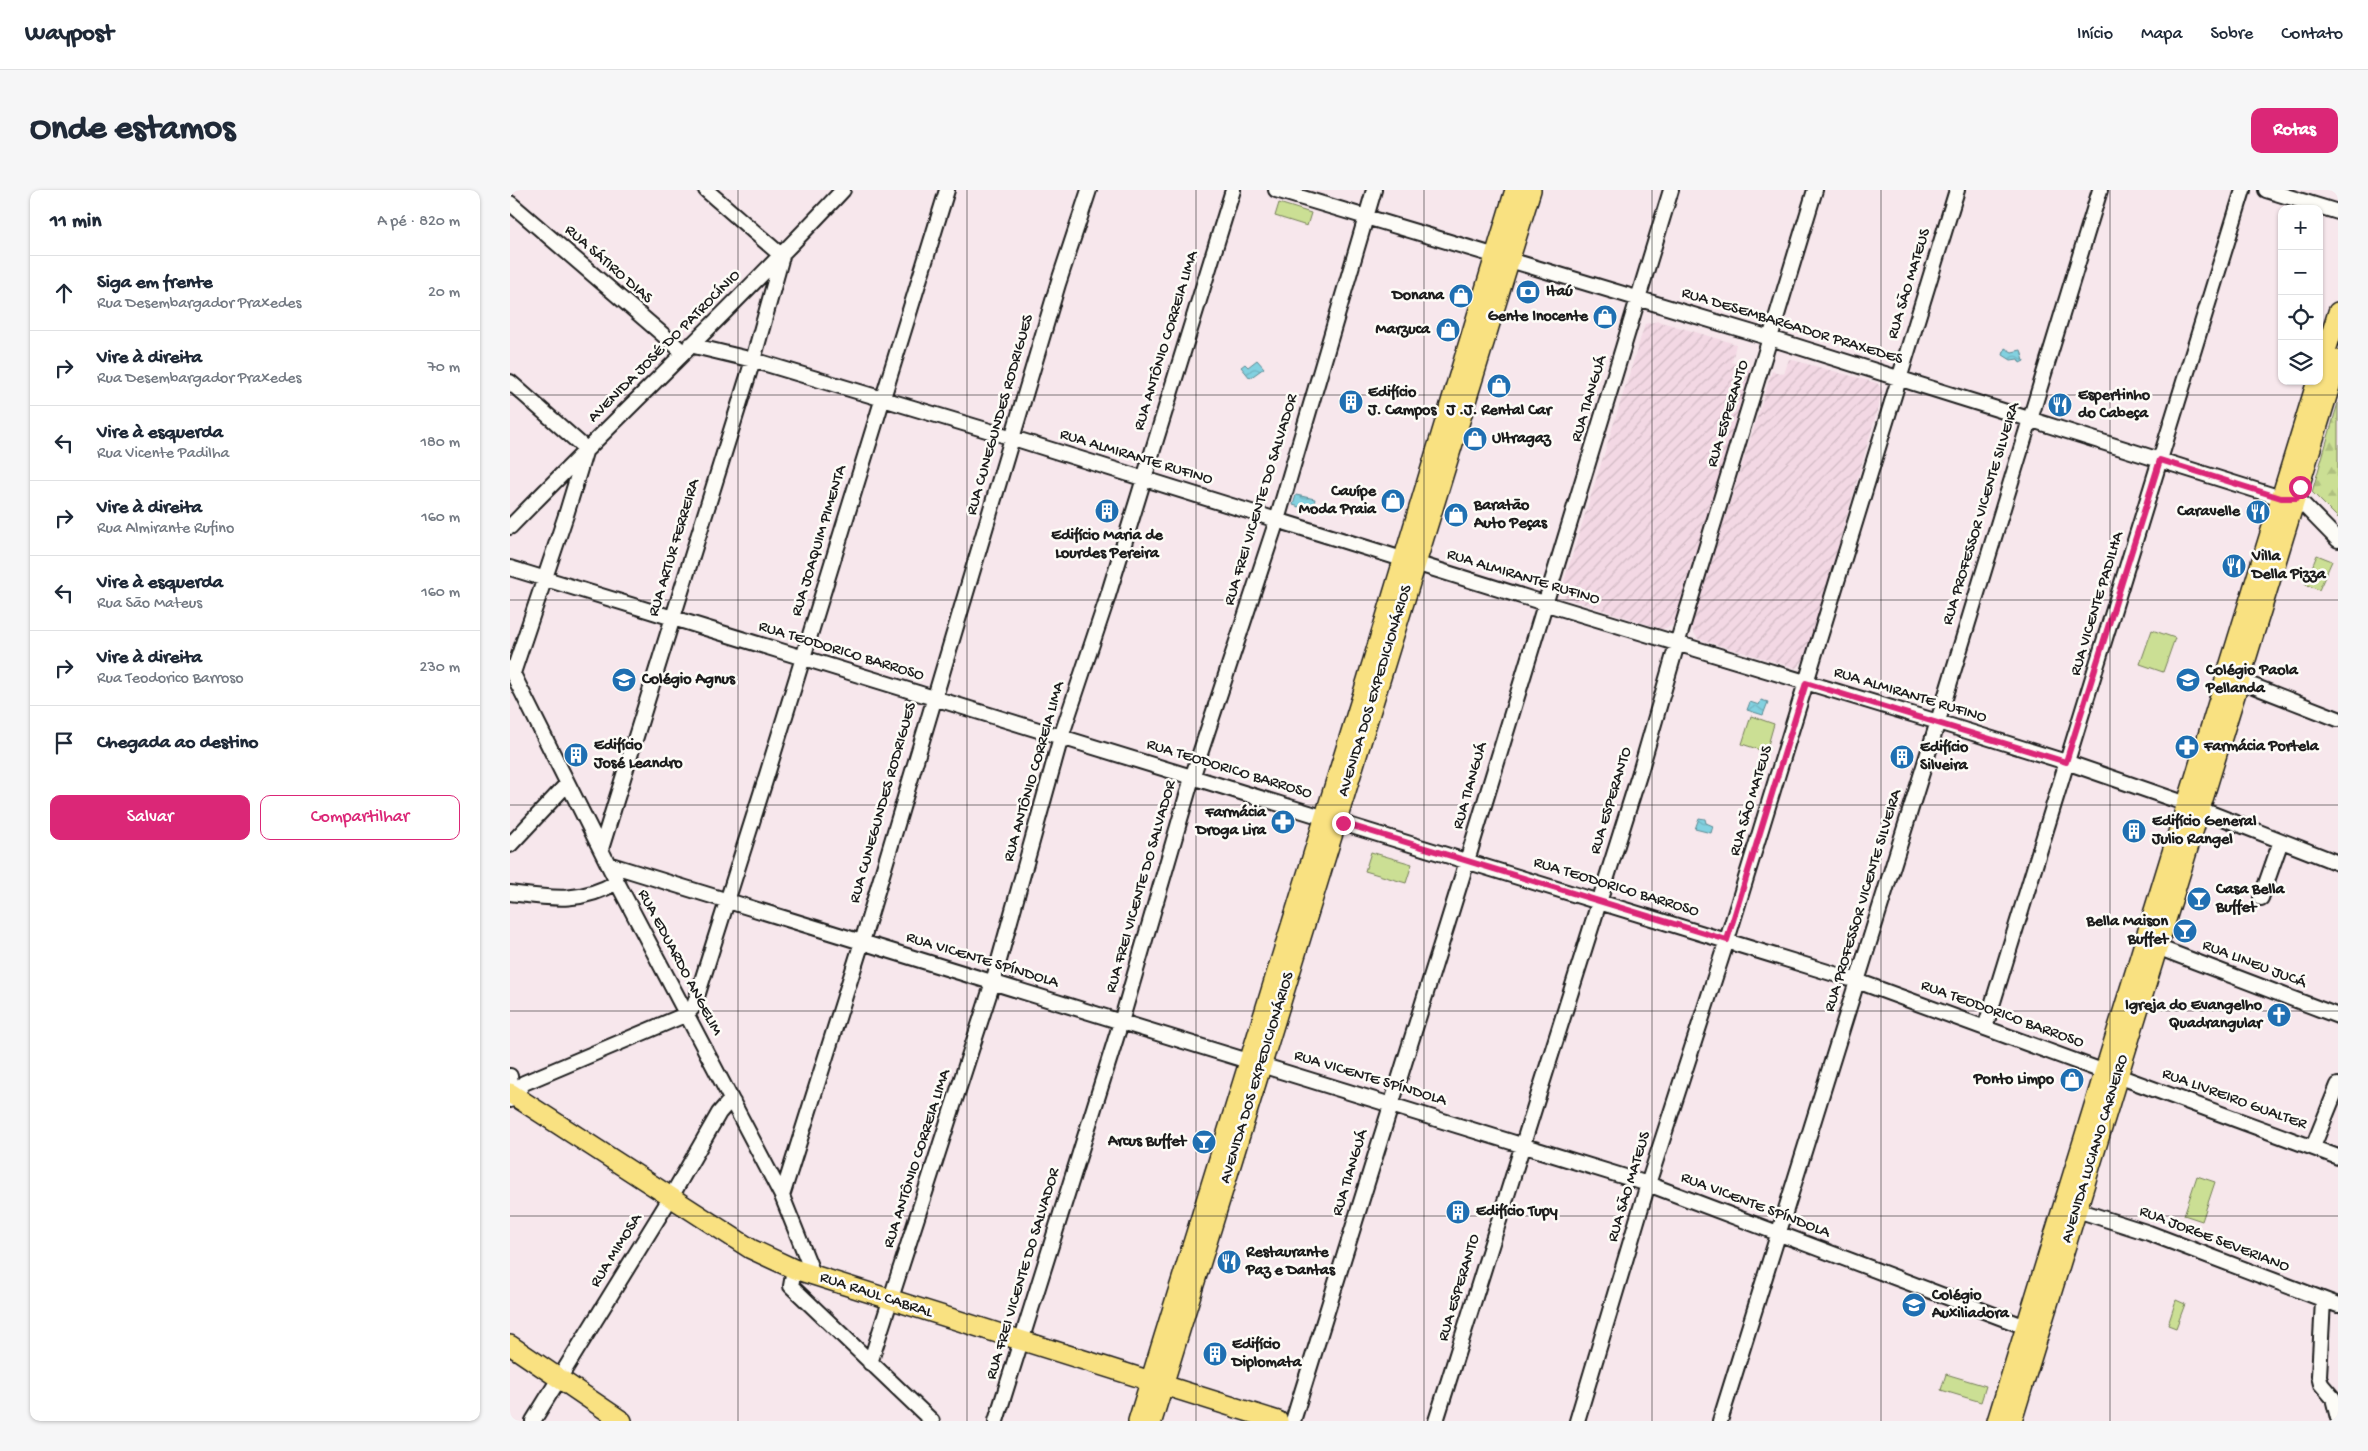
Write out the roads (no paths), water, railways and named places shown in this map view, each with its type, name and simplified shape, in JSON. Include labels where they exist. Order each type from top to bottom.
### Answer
[{"type":"main road","name":"AVENIDA DOS EXPEDICIONÁRIOS","points":[[1502,258],[1515,190]]},
{"type":"main road","name":"AVENIDA DOS EXPEDICIONÁRIOS","points":[[1138,1421],[1156,1383],[1502,258],[1531,190]]},
{"type":"main road","points":[[2323,360],[2338,312]]},
{"type":"main road","name":"AVENIDA LUCIANO CARNEIRO","points":[[2010,1421],[2077,1210],[2111,1074],[2255,605],[2289,498],[2338,360]]},
{"type":"main road","name":"AVENIDA LUCIANO CARNEIRO","points":[[2289,498],[2316,385]]},
{"type":"main road","name":"AVENIDA LUCIANO CARNEIRO","points":[[2010,1421],[2026,1327],[2111,1074],[2157,947],[2193,806],[2238,680],[2255,605]]},
{"type":"main road","name":"RUA RAUL CABRAL","points":[[511,1096],[751,1249],[794,1269],[1278,1421]]},
{"type":"main road","points":[[510,1345],[559,1379],[603,1415],[622,1421]]},
{"type":"main road","name":"AVENIDA DOS EXPEDICIONÁRIOS","points":[[1152,1421],[1156,1383]]},
{"type":"street","points":[[706,190],[782,256]]},
{"type":"street","name":"AVENIDA JOSÉ DO PATROCÍNIO","points":[[510,527],[586,449],[782,256],[843,190]]},
{"type":"street","name":"RUA JOAQUIM PIMENTA","points":[[686,1014],[699,995],[947,190]]},
{"type":"street","name":"RUA CUNEGUNDES RODRIGUES","points":[[782,1196],[862,942],[933,698],[1058,284],[1089,190]]},
{"type":"street","name":"RUA ANTÔNIO CORREIA LIMA","points":[[870,1363],[993,982],[1062,737],[1106,602],[1142,479],[1233,190]]},
{"type":"street","name":"RUA DESEMBARGADOR PRAXEDES","points":[[1276,190],[1770,338],[2028,420],[2289,498]]},
{"type":"street","name":"RUA FREI VICENTE DO SALVADOR","points":[[996,1421],[1121,1022],[1192,778],[1277,520],[1374,190]]},
{"type":"street","name":"RUA TIANGUÁ","points":[[1293,1421],[1467,861],[1671,190]]},
{"type":"street","name":"RUA ESPERANTO","points":[[1436,1421],[1640,772],[1815,190]]},
{"type":"street","name":"RUA SÃO MATEUS","points":[[1577,1421],[1648,1184],[1727,940],[1957,190]]},
{"type":"street","name":"RUA PROFESSOR VICENTE SILVEIRA","points":[[1720,1421],[1938,722],[2028,420],[2100,190]]},
{"type":"street","name":"RUA VICENTE PADILHA","points":[[1985,1028],[2243,190]]},
{"type":"street","points":[[2266,190],[2338,212]]},
{"type":"street","name":"RUA SÁTIRO DIAS","points":[[510,203],[687,349]]},
{"type":"street","name":"RUA ARTUR FERREIRA","points":[[601,850],[671,618],[753,360],[782,256]]},
{"type":"street","name":"RUA ALMIRANTE RUFINO","points":[[687,349],[753,360],[881,400],[1013,438],[1544,604],[1938,722],[2066,762],[2193,806],[2338,863]]},
{"type":"street","points":[[510,382],[586,449],[544,579],[511,670]]},
{"type":"street","points":[[2289,498],[2338,540]]},
{"type":"street","name":"RUA TEODORICO BARROSO","points":[[510,568],[1857,981],[2111,1074]]},
{"type":"street","name":"RUA EDUARDO ANGELIM","points":[[511,670],[617,882],[782,1196],[814,1276]]},
{"type":"street","points":[[2238,680],[2338,719]]},
{"type":"street","points":[[510,845],[568,784]]},
{"type":"street","points":[[2261,898],[2281,841]]},
{"type":"street","name":"RUA VICENTE SPÍNDOLA","points":[[608,864],[1648,1184],[2026,1327]]},
{"type":"street","points":[[510,893],[578,898],[602,890],[617,882]]},
{"type":"street","name":"RUA LINEU JUCÁ","points":[[2157,947],[2338,1016]]},
{"type":"street","points":[[511,1096],[524,1082],[686,1014]]},
{"type":"street","name":"RUA LIVREIRO GUALTER","points":[[2111,1074],[2338,1157]]},
{"type":"street","points":[[510,1076],[511,1096]]},
{"type":"street","points":[[2313,1147],[2338,1085]]},
{"type":"street","name":"RUA MIMOSA","points":[[533,1421],[671,1197],[719,1113],[726,1105],[733,1102]]},
{"type":"street","name":"RUA JORGE SEVERIANO","points":[[2077,1210],[2149,1233],[2338,1305]]},
{"type":"street","points":[[794,1269],[791,1286],[932,1421]]},
{"type":"street","points":[[2323,1300],[2319,1376],[2321,1384],[2333,1398],[2338,1418]]},
{"type":"water","points":[[2005,348],[2012,352],[2021,350],[2024,361],[2020,363],[2018,359],[2011,360],[2003,355]]},
{"type":"water","points":[[1257,360],[1264,368],[1250,378],[1241,367],[1245,364],[1248,367]]},
{"type":"water","points":[[1296,495],[1315,499],[1312,511],[1293,505]]},
{"type":"water","points":[[1761,700],[1768,702],[1763,715],[1747,710],[1750,702],[1759,705]]},
{"type":"water","points":[[1699,818],[1705,819],[1706,823],[1713,826],[1711,833],[1695,829]]},
{"type":"place","name":"Itaú","points":[[1528,292]]},
{"type":"place","name":"Donana","points":[[1461,296]]},
{"type":"place","name":"Gente Inocente","points":[[1605,317]]},
{"type":"place","name":"Marzuca","points":[[1448,330]]},
{"type":"place","name":"J .J. Rental Car","points":[[1499,386]]},
{"type":"place","name":"Edifício J. Campos","points":[[1351,402]]},
{"type":"place","name":"Espertinho do Cabeça","points":[[2060,405]]},
{"type":"place","name":"Ultragaz","points":[[1475,439]]},
{"type":"place","name":"Cauípe Moda Praia","points":[[1393,501]]},
{"type":"place","name":"Edifício Maria de Lourdes Pereira","points":[[1107,511]]},
{"type":"place","name":"Caravelle","points":[[2258,512]]},
{"type":"place","name":"Baratão Auto Peças","points":[[1456,515]]},
{"type":"place","name":"Villa Della Pizza","points":[[2234,566]]},
{"type":"place","name":"Colégio Agnus","points":[[624,680]]},
{"type":"place","name":"Colégio Paola Pellanda","points":[[2188,680]]},
{"type":"place","name":"Farmácia Portela","points":[[2187,747]]},
{"type":"place","name":"Edifício José Leandro","points":[[576,755]]},
{"type":"place","name":"Edifício Silveira","points":[[1902,757]]},
{"type":"place","name":"Farmácia Droga Lira","points":[[1283,822]]},
{"type":"place","name":"Edifício General Julio Rangel","points":[[2134,831]]},
{"type":"place","name":"Casa Bella Buffet","points":[[2199,899]]},
{"type":"place","name":"Bella Maison Buffet","points":[[2185,931]]},
{"type":"place","name":"Igreja do Evangelho Quadrangular","points":[[2279,1015]]},
{"type":"place","name":"Ponto Limpo","points":[[2072,1080]]},
{"type":"place","name":"Arcus Buffet","points":[[1204,1142]]},
{"type":"place","name":"Edifício Tupy","points":[[1458,1212]]},
{"type":"place","name":"Restaurante Paz e Dantas","points":[[1229,1262]]},
{"type":"place","name":"Colégio Auxiliadora","points":[[1914,1305]]},
{"type":"place","name":"Edifício Diplomata","points":[[1215,1354]]}]
